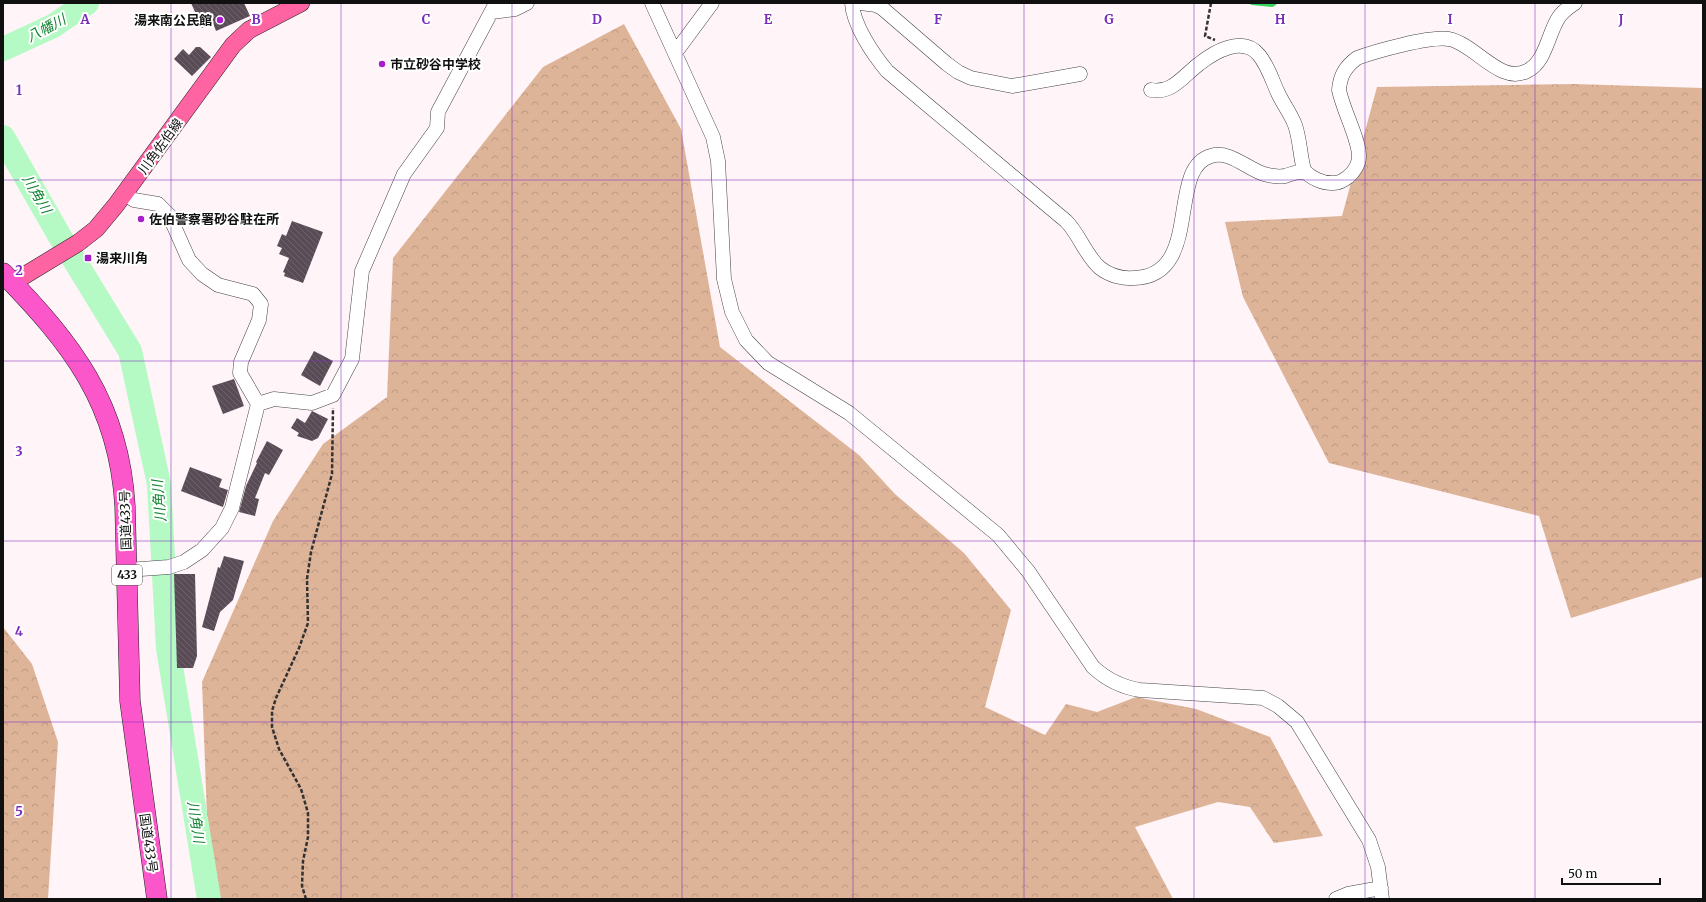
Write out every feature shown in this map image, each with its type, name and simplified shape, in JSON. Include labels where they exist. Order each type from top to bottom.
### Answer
[{"type":"highway","name":"国道433号","points":[[8,278],[75,357],[95,389],[115,438],[124,483],[130,700],[157,899]]},
{"type":"main road","name":"川角佐伯線","points":[[8,278],[62,253],[96,229],[124,194],[232,45],[249,30],[300,3]]},
{"type":"street","points":[[258,404],[274,399],[312,403],[333,396],[352,359],[362,271],[404,174],[437,128],[438,112],[494,8],[515,10],[527,3]]},
{"type":"street","points":[[652,3],[713,137],[718,161],[724,279],[732,312],[746,340],[768,363],[849,414],[998,535],[1028,571],[1093,667],[1103,676],[1127,688],[1263,698],[1278,706],[1297,722],[1370,840],[1378,867],[1382,893],[1348,894],[1336,899]]},
{"type":"street","points":[[675,53],[712,3]]},
{"type":"street","points":[[852,3],[855,19],[859,28],[887,71],[1066,221],[1076,232],[1094,262],[1109,274],[1123,278],[1138,278],[1156,271],[1171,258],[1178,240],[1190,177],[1194,167],[1202,160],[1212,155],[1222,155],[1264,174],[1284,176],[1301,172],[1325,183],[1335,183],[1344,180],[1352,174],[1357,166],[1359,156],[1339,90],[1343,72],[1349,64],[1357,58],[1366,54],[1429,40],[1450,39],[1468,48],[1498,69],[1508,73],[1518,74],[1535,66],[1560,16],[1575,3]]},
{"type":"street","points":[[861,3],[878,4],[958,72],[971,78],[1012,86],[1080,74]]},
{"type":"street","points":[[1151,90],[1167,90],[1207,58],[1225,48],[1236,45],[1248,47],[1258,53],[1264,62],[1280,98],[1296,126],[1303,168],[1306,173]]},
{"type":"street","points":[[124,194],[134,200],[158,204],[169,215],[189,260],[202,274],[218,285],[253,294],[261,304],[260,320],[241,362],[240,373],[258,404],[232,508],[222,528],[202,550],[184,562],[169,567],[127,570]]},
{"type":"path","points":[[1211,3],[1205,36],[1224,43],[1236,45]]},
{"type":"path","points":[[306,899],[302,886],[303,861],[308,837],[308,812],[300,789],[279,749],[272,728],[272,711],[276,698],[299,648],[308,623],[307,579],[311,552],[332,474],[333,396]]},
{"type":"green space","points":[[624,24],[681,129],[720,347],[859,455],[895,494],[964,553],[1011,610],[985,707],[1045,735],[1066,704],[1097,712],[1136,697],[1196,709],[1270,737],[1323,836],[1274,843],[1250,807],[1218,802],[1135,827],[1173,899],[210,899],[202,682],[273,521],[323,444],[387,397],[393,258],[543,67]]},
{"type":"green space","points":[[1573,84],[1703,88],[1703,577],[1571,618],[1539,516],[1329,463],[1243,297],[1225,222],[1342,216],[1377,87]]},
{"type":"green space","points":[[3,627],[32,664],[58,742],[48,899],[3,899]]},
{"type":"building","name":"湯来南公民館","points":[[191,3],[244,3],[250,16],[216,31],[213,23],[202,28]]},
{"type":"building","points":[[196,47],[200,47],[211,57],[192,76],[174,59],[183,49],[189,55]]},
{"type":"building","points":[[292,221],[323,232],[303,283],[284,276],[285,273],[283,272],[289,258],[279,254],[282,248],[277,246],[282,234],[286,236]]},
{"type":"building","points":[[314,351],[333,361],[320,386],[301,375]]},
{"type":"building","points":[[234,379],[244,406],[223,414],[212,386]]},
{"type":"building","points":[[312,411],[328,419],[318,438],[312,441],[297,436],[299,433],[291,428],[297,418],[305,423]]},
{"type":"building","points":[[267,441],[283,450],[269,475],[265,473],[255,498],[259,499],[255,516],[239,512],[246,486]]},
{"type":"building","points":[[190,467],[222,479],[219,487],[228,490],[223,507],[181,491]]},
{"type":"building","points":[[224,556],[244,561],[233,600],[220,612],[214,631],[202,627],[218,567],[220,568]]},
{"type":"building","points":[[174,574],[195,574],[197,656],[193,668],[177,668]]},
{"type":"waterway","name":"八幡川","points":[[3,49],[53,26],[87,3]]},
{"type":"waterway","points":[[1252,3],[1272,5],[1275,3]]},
{"type":"waterway","name":"川角川","points":[[3,137],[59,235],[130,351],[159,484],[168,648],[209,899]]},
{"type":"place","name":"湯来南公民館","points":[[220,20]]},
{"type":"place","name":"市立砂谷中学校","points":[[382,64]]},
{"type":"place","name":"佐伯警察署砂谷駐在所","points":[[141,219]]},
{"type":"place","name":"湯来川角","points":[[88,258]]}]
